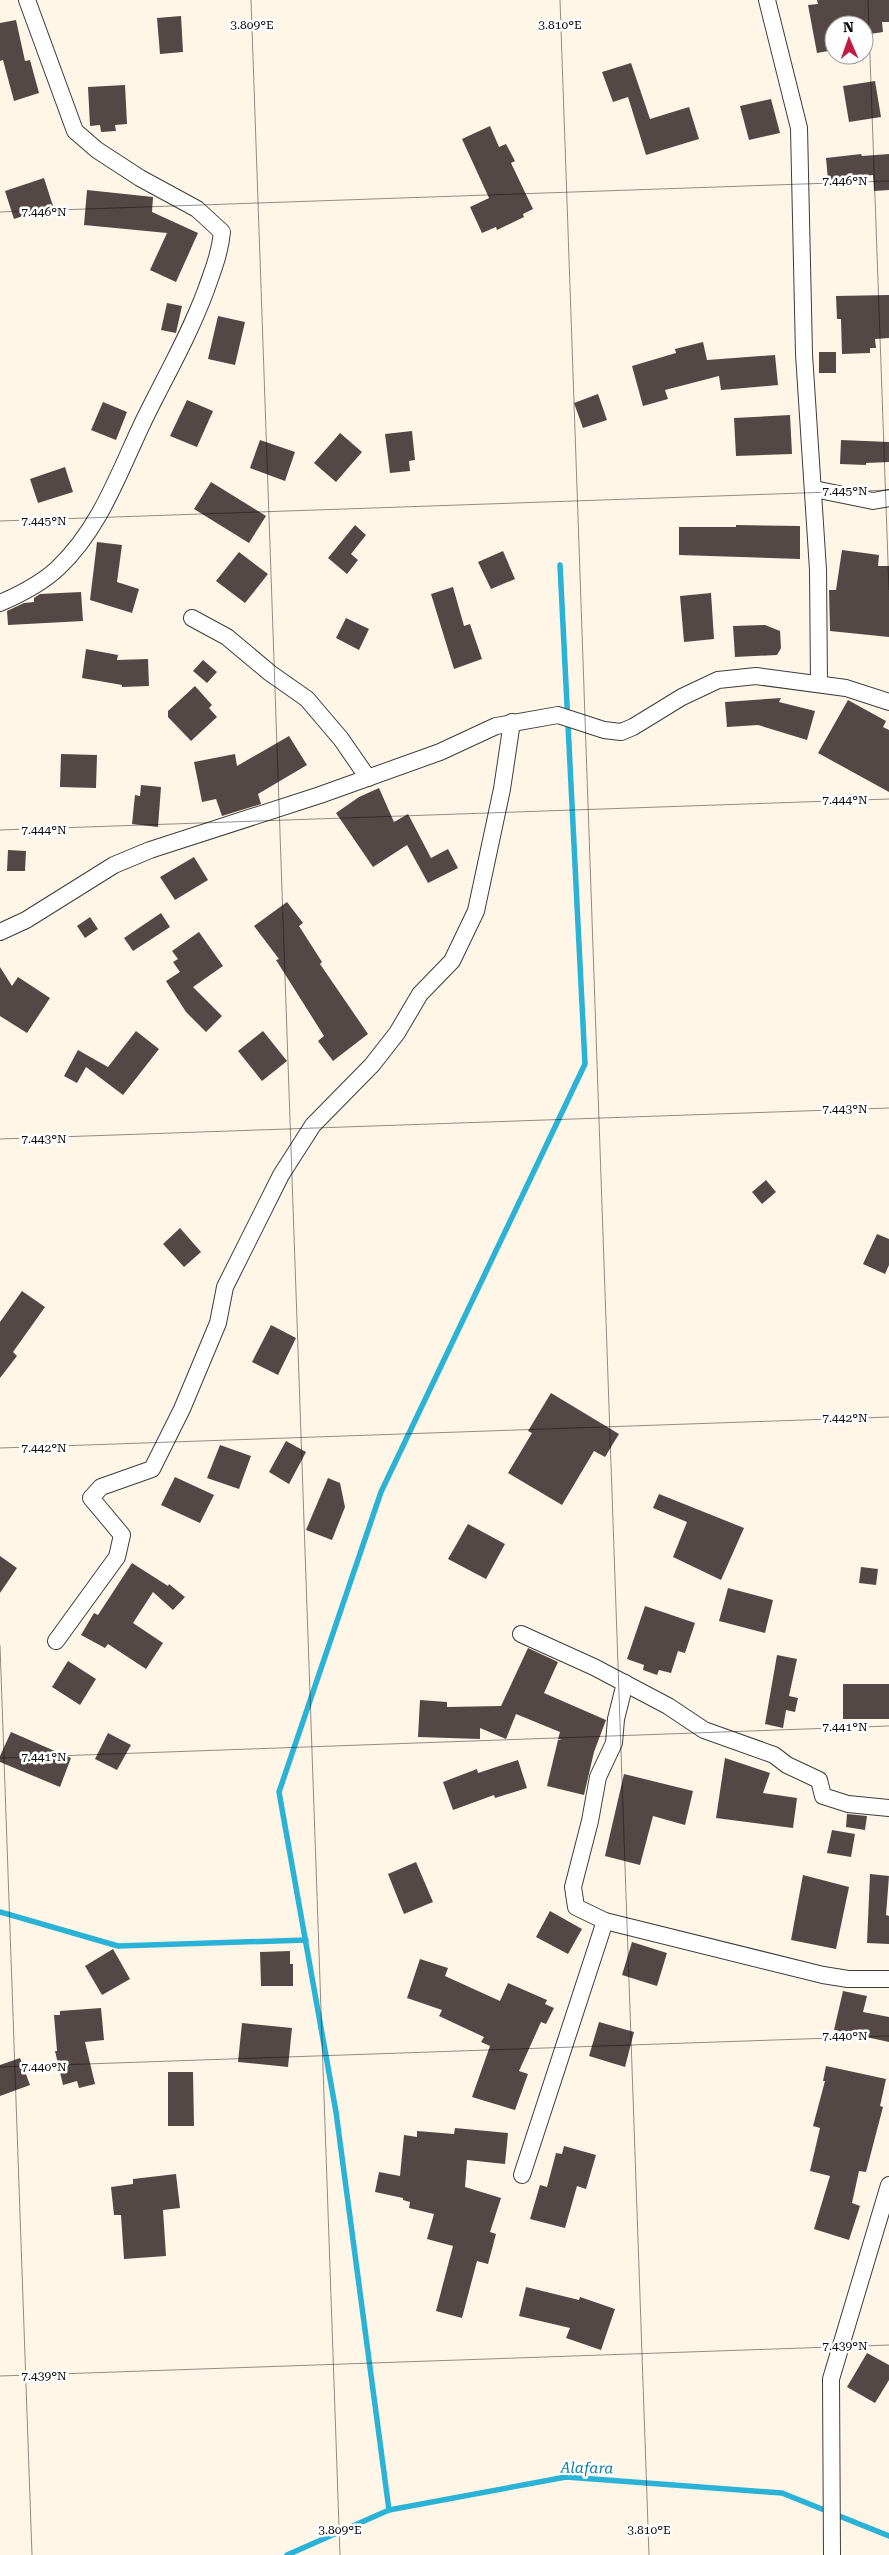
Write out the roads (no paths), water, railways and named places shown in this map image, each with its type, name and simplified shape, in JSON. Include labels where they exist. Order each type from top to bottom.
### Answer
[{"type":"street","points":[[0,602],[22,594],[58,568],[88,532],[98,516],[112,492],[144,420],[191,329],[220,251],[222,232],[197,209],[140,178],[96,150],[75,131],[27,0]]},
{"type":"street","points":[[767,0],[799,128],[804,354],[818,570],[819,683]]},
{"type":"street","points":[[814,489],[873,501],[889,498]]},
{"type":"street","points":[[192,618],[227,636],[270,673],[307,699],[342,739],[368,778]]},
{"type":"street","points":[[0,932],[26,920],[114,865],[150,850],[368,778],[440,752],[496,726],[558,715],[604,730],[620,732],[633,727],[682,697],[718,680],[756,676],[846,688],[889,702]]},
{"type":"street","points":[[56,1640],[117,1557],[122,1535],[90,1498],[101,1487],[152,1469],[182,1409],[218,1323],[225,1287],[281,1175],[313,1125],[372,1065],[397,1032],[420,994],[452,961],[476,911],[500,798],[512,722]]},
{"type":"street","points":[[521,1634],[668,1706],[704,1730],[774,1755],[787,1765],[819,1780],[823,1796],[848,1804],[889,1808]]},
{"type":"street","points":[[625,1684],[616,1719],[614,1743],[598,1777],[588,1830],[573,1887],[576,1906],[605,1921],[822,1975],[848,1979],[889,1979]]},
{"type":"street","points":[[522,2175],[605,1921]]},
{"type":"street","points":[[832,2555],[830,2478],[831,2379],[889,2185]]},
{"type":"waterway","points":[[389,2510],[336,2112],[279,1792],[381,1492],[585,1064],[560,565]]},
{"type":"waterway","points":[[0,1912],[118,1946],[306,1940]]},
{"type":"waterway","name":"Alafara","points":[[287,2555],[389,2510],[566,2477],[782,2493],[889,2536]]}]
